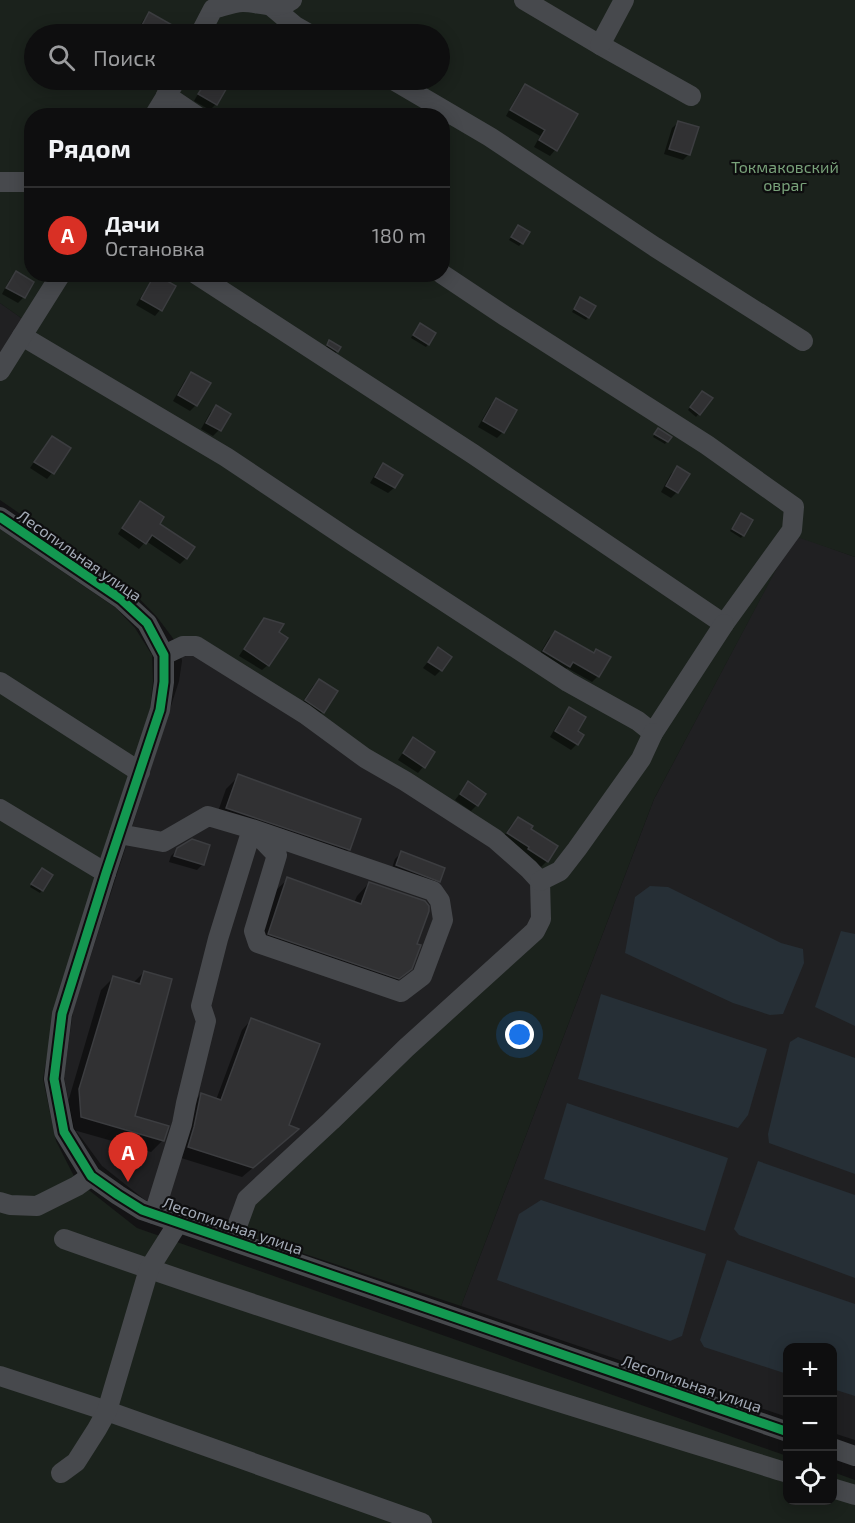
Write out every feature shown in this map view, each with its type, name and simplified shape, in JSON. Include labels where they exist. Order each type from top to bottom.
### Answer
[{"type":"street","points":[[204,24],[213,4],[241,2],[270,5],[286,4],[292,0]]},
{"type":"street","points":[[524,0],[691,96]]},
{"type":"street","points":[[600,45],[624,0]]},
{"type":"street","points":[[270,5],[293,24]]},
{"type":"street","points":[[158,108],[169,90]]},
{"type":"street","points":[[174,90],[190,108]]},
{"type":"street","points":[[410,90],[441,108]]},
{"type":"street","points":[[450,113],[490,137],[645,241],[803,340]]},
{"type":"street","points":[[0,182],[24,182]]},
{"type":"street","points":[[450,279],[707,445],[794,507],[792,530],[724,624],[653,733],[641,759],[560,871],[540,881]]},
{"type":"street","points":[[0,371],[56,282]]},
{"type":"street","points":[[208,282],[483,461],[724,624]]},
{"type":"street","points":[[22,336],[226,457],[568,682],[653,733]]},
{"type":"street","name":"Лесопильная улица","points":[[0,517],[121,599],[147,623],[164,655],[164,682],[160,710],[62,1014],[54,1079],[64,1132],[91,1176],[142,1210],[783,1430]]},
{"type":"street","points":[[164,655],[183,646],[196,646],[305,714],[366,758],[495,840],[540,881],[541,919],[535,931],[406,1048],[332,1121],[247,1199],[232,1240]]},
{"type":"street","points":[[0,682],[140,772]]},
{"type":"street","points":[[0,808],[106,873]]},
{"type":"street","points":[[119,834],[163,842],[208,816],[252,829],[433,891],[441,901],[443,920],[422,976],[401,992],[258,943],[254,931],[277,855],[252,829]]},
{"type":"street","points":[[154,1214],[182,1124],[206,1021],[201,1006],[218,939],[252,829]]},
{"type":"street","points":[[0,1202],[10,1205],[38,1206],[77,1186],[91,1176]]},
{"type":"street","points":[[61,1473],[76,1462],[107,1411],[150,1269],[178,1223]]},
{"type":"street","points":[[64,1239],[497,1383],[783,1471]]},
{"type":"street","points":[[0,1376],[107,1411],[422,1523]]},
{"type":"street","points":[[837,1450],[855,1456]]},
{"type":"street","points":[[837,1490],[855,1495]]},
{"type":"shaded area","points":[[0,303],[34,327],[0,379]]},
{"type":"shaded area","points":[[794,535],[855,557],[855,1440],[837,1434],[837,1343],[783,1343],[783,1416],[461,1306],[654,799]]},
{"type":"shaded area","points":[[192,650],[494,844],[525,876],[545,908],[244,1193],[230,1229],[145,1200],[102,1166],[74,1128],[64,1077],[73,1011],[179,681],[182,661],[180,652]]},
{"type":"shaded area","points":[[650,886],[668,887],[781,943],[803,949],[804,963],[783,1014],[770,1015],[733,1003],[625,953],[635,897]]},
{"type":"shaded area","points":[[841,931],[855,934],[855,1026],[815,1007]]},
{"type":"shaded area","points":[[601,994],[767,1049],[748,1115],[738,1128],[578,1079]]},
{"type":"shaded area","points":[[798,1037],[855,1058],[855,1174],[769,1143],[768,1134],[790,1042]]},
{"type":"shaded area","points":[[567,1103],[728,1158],[705,1231],[544,1179]]},
{"type":"shaded area","points":[[758,1161],[855,1195],[855,1278],[739,1235],[734,1229]]},
{"type":"shaded area","points":[[541,1200],[706,1254],[682,1336],[670,1341],[497,1280],[519,1214]]},
{"type":"shaded area","points":[[727,1260],[855,1304],[855,1396],[837,1390],[837,1343],[783,1343],[783,1373],[704,1347],[700,1340]]},
{"type":"green space","name":"Токмаковский овраг","points":[[0,0],[855,0],[855,557],[794,536],[654,799],[461,1306],[230,1229],[243,1193],[545,908],[547,891],[555,880],[175,641],[157,617],[131,590],[0,500],[0,379],[34,327],[0,303]]},
{"type":"green space","points":[[0,529],[116,608],[135,628],[152,655],[153,681],[150,709],[55,1010],[43,1079],[56,1141],[76,1180],[137,1228],[783,1455],[783,1505],[837,1505],[837,1473],[855,1480],[855,1523],[0,1523]]},
{"type":"building","points":[[149,12],[170,24],[143,24]]},
{"type":"building","points":[[525,84],[578,114],[557,151],[539,140],[545,130],[510,110]]},
{"type":"building","points":[[201,90],[226,90],[217,105],[198,94]]},
{"type":"building","points":[[678,121],[699,127],[690,155],[669,149]]},
{"type":"building","points":[[518,225],[530,232],[523,244],[511,237]]},
{"type":"building","points":[[16,271],[24,276],[24,282],[34,282],[25,298],[6,288]]},
{"type":"building","points":[[151,282],[169,282],[176,286],[162,311],[141,299]]},
{"type":"building","points":[[580,297],[596,306],[589,318],[574,309]]},
{"type":"building","points":[[420,323],[436,333],[429,345],[413,335]]},
{"type":"building","points":[[329,340],[341,347],[338,352],[327,345]]},
{"type":"building","points":[[191,372],[211,383],[197,406],[178,395]]},
{"type":"building","points":[[702,391],[713,398],[700,415],[690,407]]},
{"type":"building","points":[[496,398],[517,410],[504,433],[483,421]]},
{"type":"building","points":[[216,405],[231,414],[221,431],[206,423]]},
{"type":"building","points":[[658,428],[672,437],[668,442],[654,434]]},
{"type":"building","points":[[52,436],[71,448],[54,474],[34,462]]},
{"type":"building","points":[[383,463],[403,475],[395,488],[375,477]]},
{"type":"building","points":[[677,466],[690,474],[678,493],[666,486]]},
{"type":"building","points":[[140,501],[164,517],[160,524],[195,547],[187,559],[152,535],[146,544],[122,528]]},
{"type":"building","points":[[741,513],[753,520],[744,536],[732,529]]},
{"type":"building","points":[[264,618],[284,624],[279,632],[288,638],[269,666],[244,649]]},
{"type":"building","points":[[555,631],[594,653],[596,649],[611,657],[599,677],[573,662],[570,667],[543,651]]},
{"type":"building","points":[[438,647],[452,657],[442,671],[428,662]]},
{"type":"building","points":[[319,679],[338,691],[324,713],[305,700]]},
{"type":"building","points":[[569,707],[586,717],[578,731],[584,735],[578,745],[555,731]]},
{"type":"building","points":[[413,737],[435,752],[425,768],[403,753]]},
{"type":"building","points":[[238,774],[361,819],[350,850],[226,808]]},
{"type":"building","points":[[468,781],[486,794],[478,806],[460,794]]},
{"type":"building","points":[[518,817],[533,826],[531,829],[558,846],[548,862],[507,833]]},
{"type":"building","points":[[192,839],[210,845],[204,865],[174,856],[177,848]]},
{"type":"building","points":[[401,851],[445,868],[440,882],[396,865]]},
{"type":"building","points":[[42,868],[53,875],[43,891],[31,884]]},
{"type":"building","points":[[287,877],[361,904],[369,882],[425,901],[429,906],[429,911],[417,944],[421,945],[412,969],[399,979],[268,934]]},
{"type":"building","points":[[144,971],[172,979],[135,1116],[169,1126],[164,1141],[81,1117],[79,1089],[113,976],[140,984]]},
{"type":"building","points":[[251,1018],[320,1044],[289,1125],[299,1129],[253,1168],[188,1147],[201,1093],[221,1100]]},
{"type":"cycle path","points":[[0,517],[121,599],[147,623],[164,655],[164,682],[160,710],[62,1014],[54,1079],[64,1132],[91,1176],[142,1210],[783,1430]]},
{"type":"place","name":"Дачи","points":[[128,1182]]}]
